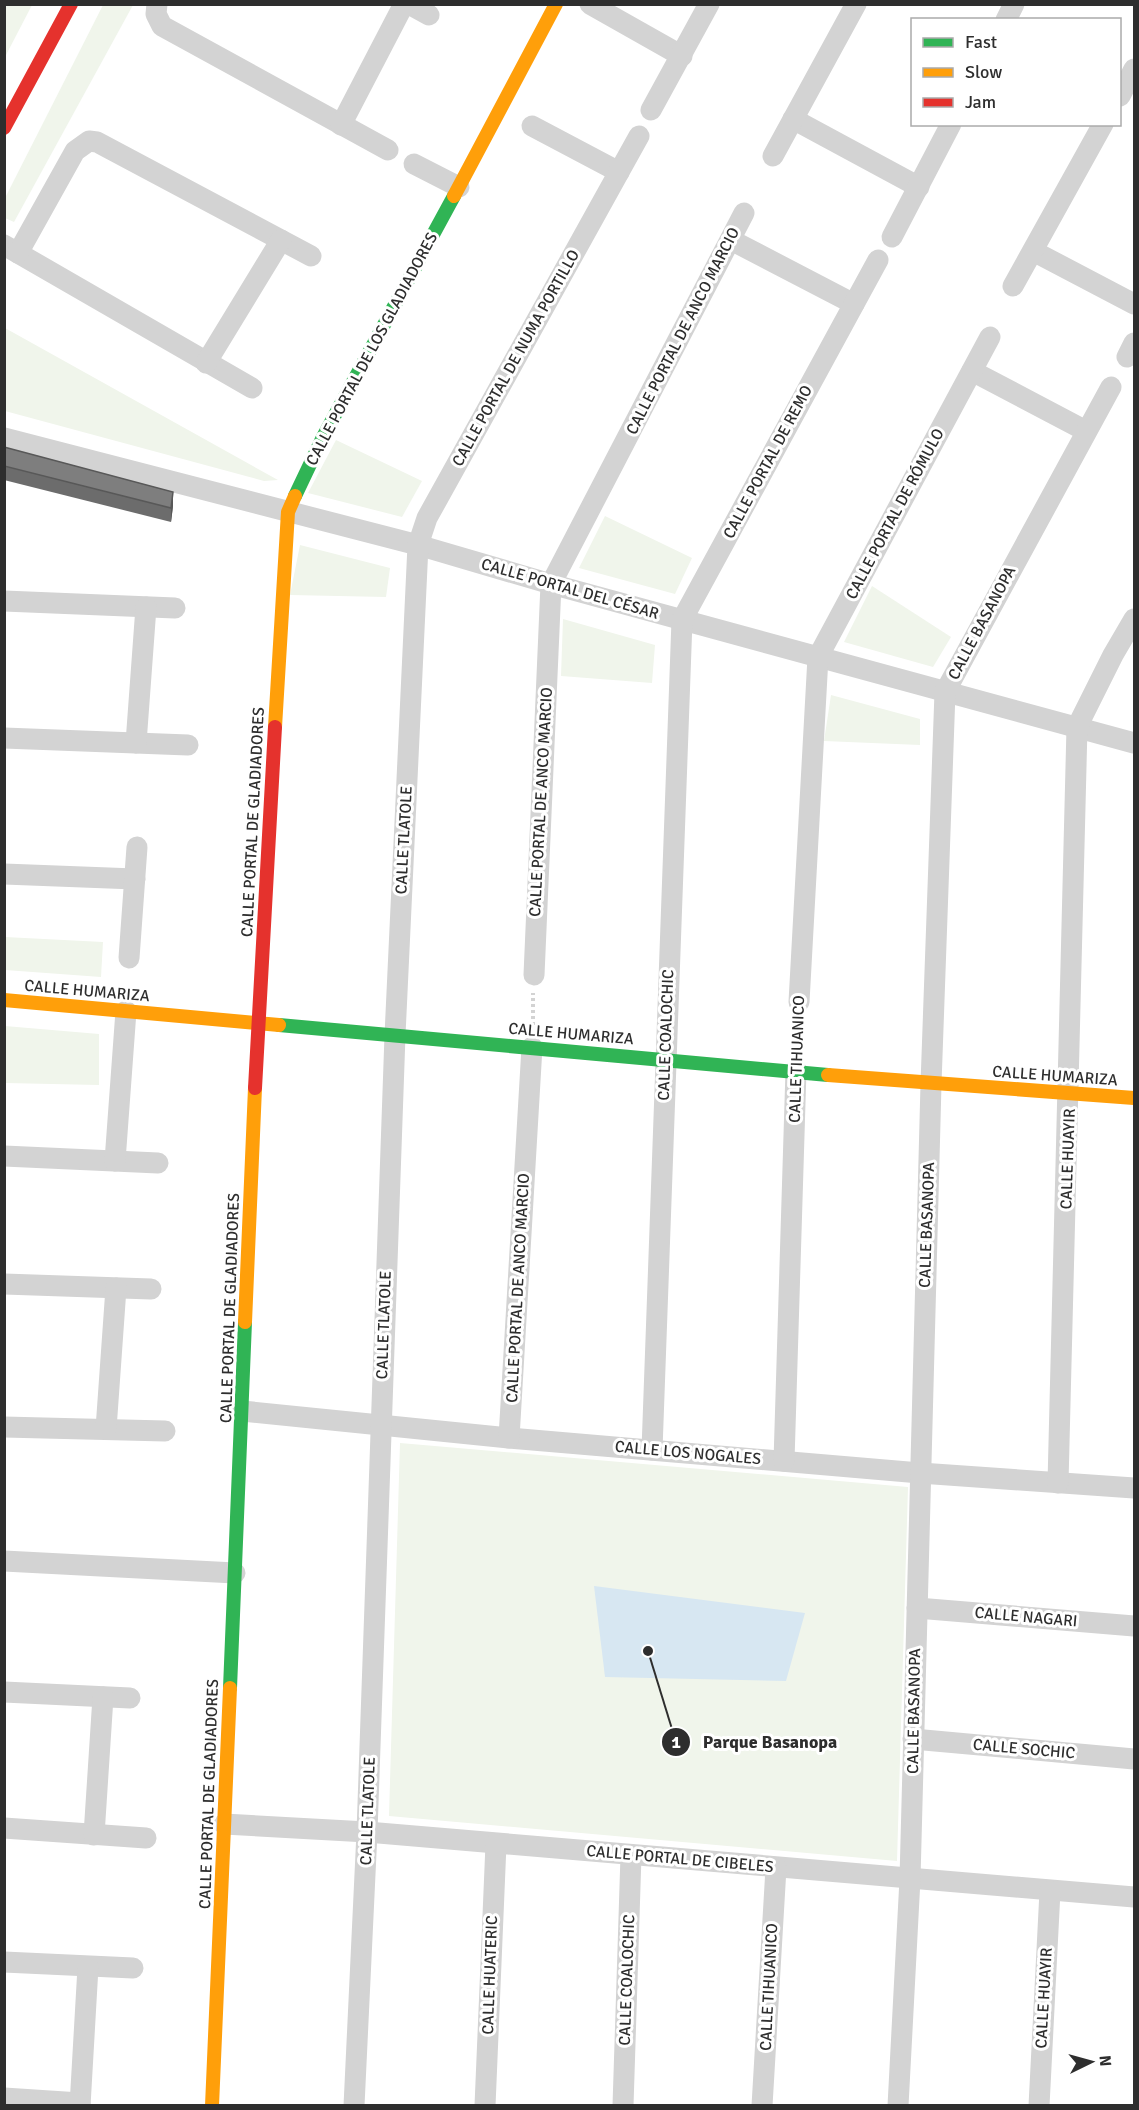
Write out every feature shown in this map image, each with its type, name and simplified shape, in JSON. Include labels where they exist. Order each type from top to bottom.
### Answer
[{"type":"street","points":[[4,128],[71,4]]},
{"type":"street","points":[[157,4],[156,14],[162,26],[388,150]]},
{"type":"street","points":[[341,124],[404,4]]},
{"type":"street","points":[[409,4],[429,15]]},
{"type":"street","name":"CALLE PORTAL DE LOS GLADIADORES","points":[[288,512],[323,437],[556,4]]},
{"type":"street","points":[[590,4],[682,57]]},
{"type":"street","points":[[651,110],[709,4]]},
{"type":"street","points":[[773,156],[856,4]]},
{"type":"street","points":[[1007,18],[1014,4]]},
{"type":"street","points":[[1121,92],[1134,69]]},
{"type":"street","points":[[793,119],[919,187]]},
{"type":"street","points":[[532,126],[619,172]]},
{"type":"street","points":[[892,237],[950,126]]},
{"type":"street","points":[[1013,286],[1102,126]]},
{"type":"street","name":"CALLE PORTAL DE NUMA PORTILLO","points":[[418,545],[427,518],[639,136]]},
{"type":"street","points":[[252,388],[11,249],[75,151],[89,141],[97,142],[311,256]]},
{"type":"street","points":[[414,164],[459,187]]},
{"type":"street","name":"CALLE PORTAL DE ANCO MARCIO","points":[[534,975],[551,584],[744,213]]},
{"type":"street","points":[[206,363],[281,240]]},
{"type":"street","points":[[731,240],[854,304]]},
{"type":"street","points":[[1033,251],[1134,304]]},
{"type":"street","name":"CALLE PORTAL DE REMO","points":[[682,620],[878,260]]},
{"type":"street","name":"CALLE PORTAL DE RÓMULO","points":[[818,657],[990,337]]},
{"type":"street","points":[[972,371],[1086,431]]},
{"type":"street","name":"CALLE BASANOPA","points":[[898,2106],[910,1879],[931,1084],[945,692],[1111,387]]},
{"type":"street","name":"CALLE PORTAL DEL CÉSAR","points":[[4,438],[418,545],[551,584],[1134,743]]},
{"type":"street","name":"CALLE PORTAL DE GLADIADORES","points":[[212,2106],[258,1023],[288,512]]},
{"type":"street","name":"CALLE TLATOLE","points":[[354,2106],[367,1833],[395,1035],[418,545]]},
{"type":"street","points":[[4,601],[175,608]]},
{"type":"street","points":[[136,743],[146,607]]},
{"type":"street","name":"CALLE COALOCHIC","points":[[652,1450],[682,620]]},
{"type":"street","points":[[1077,727],[1113,655],[1134,620]]},
{"type":"street","name":"CALLE TIHUANICO","points":[[799,1002],[818,657]]},
{"type":"street","name":"CALLE HUAYIR","points":[[1058,1482],[1077,727]]},
{"type":"street","points":[[4,738],[188,745]]},
{"type":"street","points":[[129,958],[137,847]]},
{"type":"street","points":[[4,874],[135,879]]},
{"type":"street","name":"CALLE HUMARIZA","points":[[4,1000],[931,1084],[1134,1098]]},
{"type":"street","points":[[115,1161],[126,1011]]},
{"type":"street","name":"CALLE PORTAL DE ANCO MARCIO","points":[[509,1438],[532,1047]]},
{"type":"street","name":"CALLE TIHUANICO","points":[[784,1461],[796,1070]]},
{"type":"street","points":[[4,1156],[158,1163]]},
{"type":"street","points":[[4,1284],[151,1289]]},
{"type":"street","points":[[106,1430],[116,1288]]},
{"type":"street","name":"CALLE LOS NOGALES","points":[[242,1411],[509,1438],[920,1473],[1134,1488]]},
{"type":"street","points":[[4,1427],[165,1431]]},
{"type":"street","points":[[4,1561],[235,1573]]},
{"type":"street","name":"CALLE NAGARI","points":[[917,1608],[1134,1626]]},
{"type":"street","points":[[4,1692],[130,1698]]},
{"type":"street","points":[[94,1835],[103,1697]]},
{"type":"street","name":"CALLE SOCHIC","points":[[914,1739],[1134,1759]]},
{"type":"street","name":"CALLE PORTAL DE CIBELES","points":[[224,1824],[367,1833],[1134,1898]]},
{"type":"street","points":[[4,1828],[146,1838]]},
{"type":"street","name":"CALLE HUATERIC","points":[[485,2106],[496,1844]]},
{"type":"street","name":"CALLE COALOCHIC","points":[[623,2106],[631,1855]]},
{"type":"street","name":"CALLE TIHUANICO","points":[[762,2106],[776,1868]]},
{"type":"street","name":"CALLE HUAYIR","points":[[1039,2106],[1050,1891]]},
{"type":"street","points":[[4,1962],[133,1968]]},
{"type":"street","points":[[4,2098],[80,2104],[88,1967]]},
{"type":"path","points":[[532,1047],[534,975]]},
{"type":"path","name":"CALLE TIHUANICO","points":[[796,1070],[799,1002]]},
{"type":"shaded area","points":[[4,5],[32,5],[5,57]]},
{"type":"shaded area","points":[[103,5],[133,5],[14,222],[5,218],[5,198]]},
{"type":"shaded area","points":[[5,328],[278,480],[264,481],[5,411]]},
{"type":"shaded area","points":[[336,440],[422,481],[402,517],[308,493]]},
{"type":"shaded area","points":[[605,516],[692,558],[675,594],[579,568]]},
{"type":"shaded area","points":[[300,545],[390,568],[386,597],[290,595]]},
{"type":"shaded area","points":[[872,586],[951,637],[933,667],[844,642]]},
{"type":"shaded area","points":[[563,619],[655,645],[652,683],[561,676]]},
{"type":"shaded area","points":[[831,695],[920,719],[920,745],[824,741]]},
{"type":"shaded area","points":[[5,937],[103,942],[101,977],[5,970]]},
{"type":"shaded area","points":[[5,1026],[99,1034],[99,1085],[5,1083]]},
{"type":"shaded area","points":[[400,1443],[908,1487],[897,1861],[389,1816]]},
{"type":"shaded area","points":[[594,1586],[805,1613],[786,1681],[605,1677]]},
{"type":"building","points":[[4,447],[173,492],[171,508],[4,466]]},
{"type":"traffic: fast","points":[[295,496],[323,437],[454,196]]},
{"type":"traffic: fast","points":[[279,1025],[828,1075]]},
{"type":"traffic: fast","points":[[230,1688],[245,1322]]},
{"type":"traffic: slow","points":[[454,196],[556,4]]},
{"type":"traffic: slow","points":[[275,727],[288,512],[295,496]]},
{"type":"traffic: slow","points":[[4,1000],[279,1025]]},
{"type":"traffic: slow","points":[[828,1075],[1134,1098]]},
{"type":"traffic: slow","points":[[245,1322],[255,1088]]},
{"type":"traffic: slow","points":[[212,2106],[230,1688]]},
{"type":"traffic: jam","points":[[4,128],[71,4]]},
{"type":"traffic: jam","points":[[255,1088],[275,727]]},
{"type":"place","name":"Parque Basanopa","points":[[648,1651]]}]
